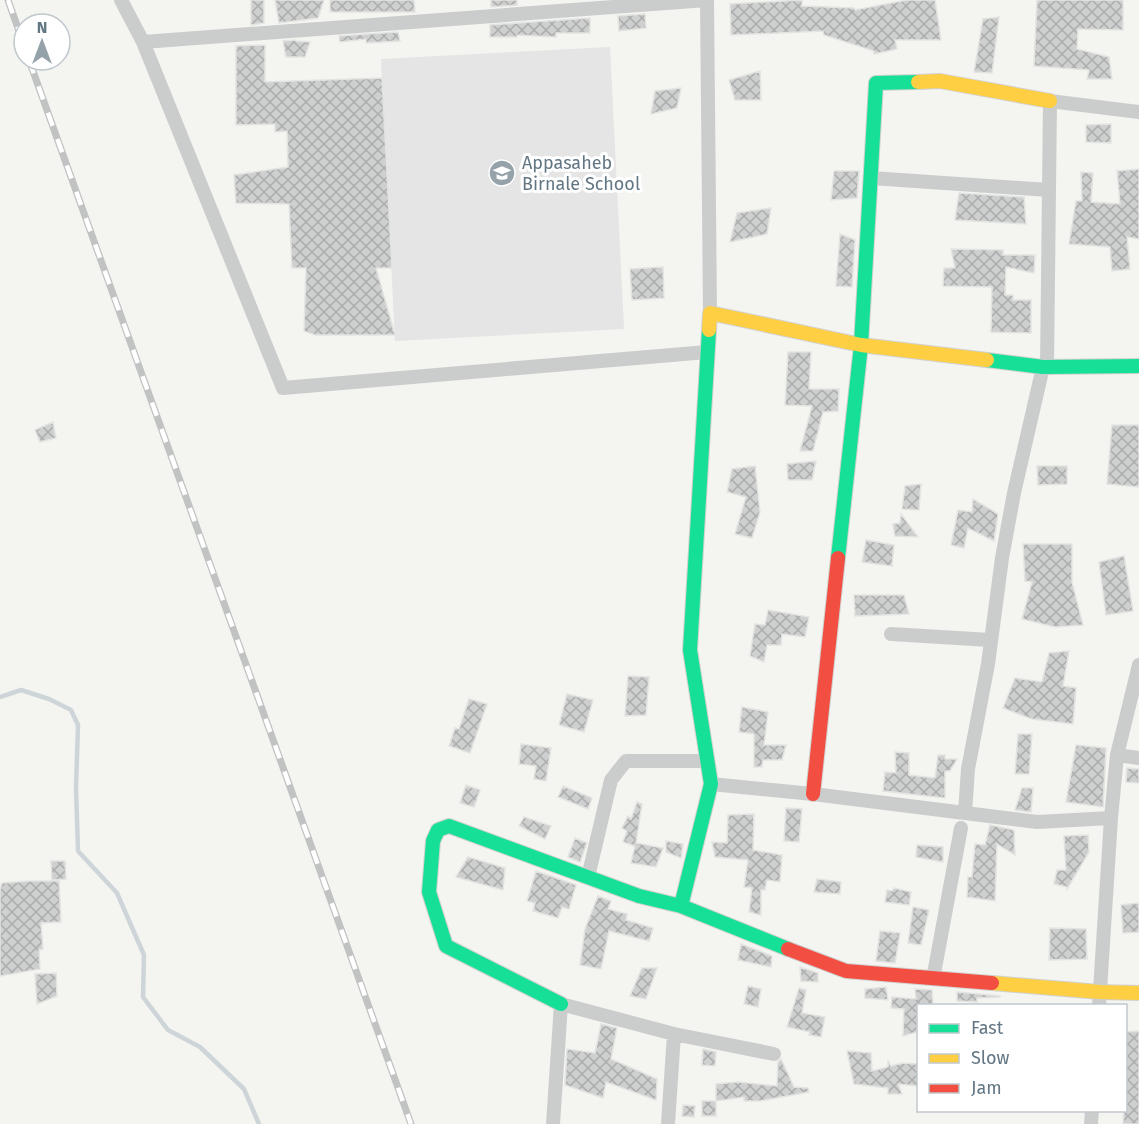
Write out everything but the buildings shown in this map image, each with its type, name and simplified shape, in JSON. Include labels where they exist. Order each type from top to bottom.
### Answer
[{"type":"street","points":[[121,0],[143,42],[283,388],[707,352]]},
{"type":"street","points":[[143,42],[707,0],[710,314],[690,650],[711,784],[681,906]]},
{"type":"street","points":[[813,794],[861,345],[876,83],[940,81],[1050,101],[1139,112]]},
{"type":"street","points":[[965,813],[968,770],[1014,493],[1045,367],[1050,101]]},
{"type":"street","points":[[871,178],[1049,190]]},
{"type":"street","points":[[710,314],[861,345],[1045,367],[1139,366]]},
{"type":"street","points":[[891,634],[990,640]]},
{"type":"street","points":[[1099,999],[1117,755],[1139,665]]},
{"type":"street","points":[[1117,755],[1139,758]]},
{"type":"street","points":[[588,878],[611,780],[626,761],[708,761]]},
{"type":"street","points":[[711,784],[813,794],[1037,822],[1112,818]]},
{"type":"street","points":[[774,1054],[674,1035],[561,1004],[446,946],[429,892],[433,841],[438,830],[449,826],[639,896],[681,906],[846,971],[1099,999],[1139,993]]},
{"type":"street","points":[[933,979],[961,828]]},
{"type":"street","points":[[553,1124],[561,1004]]},
{"type":"street","points":[[668,1124],[674,1035]]},
{"type":"shaded area","name":"Appasaheb Birnale School","points":[[610,47],[624,329],[395,341],[381,59]]},
{"type":"waterway","points":[[0,697],[21,690],[49,699],[71,710],[78,725],[76,787],[78,851],[117,893],[144,955],[143,997],[168,1030],[200,1047],[244,1089],[259,1124]]},
{"type":"railway","points":[[8,0],[12,12]]},
{"type":"railway","points":[[33,72],[411,1124]]},
{"type":"traffic: fast","points":[[838,558],[861,345],[876,83],[918,82]]},
{"type":"traffic: fast","points":[[681,906],[711,784],[690,650],[709,330]]},
{"type":"traffic: fast","points":[[987,360],[1043,367],[1139,366]]},
{"type":"traffic: fast","points":[[561,1004],[446,946],[429,892],[433,841],[438,830],[449,826],[639,896],[681,906],[788,949]]},
{"type":"traffic: slow","points":[[918,82],[940,81],[1050,101]]},
{"type":"traffic: slow","points":[[709,330],[710,313],[861,345],[987,360]]},
{"type":"traffic: slow","points":[[992,983],[1139,993]]},
{"type":"traffic: jam","points":[[813,794],[838,558]]},
{"type":"traffic: jam","points":[[788,949],[846,971],[992,983]]},
{"type":"place","name":"Appasaheb Birnale School","points":[[502,173]]}]
